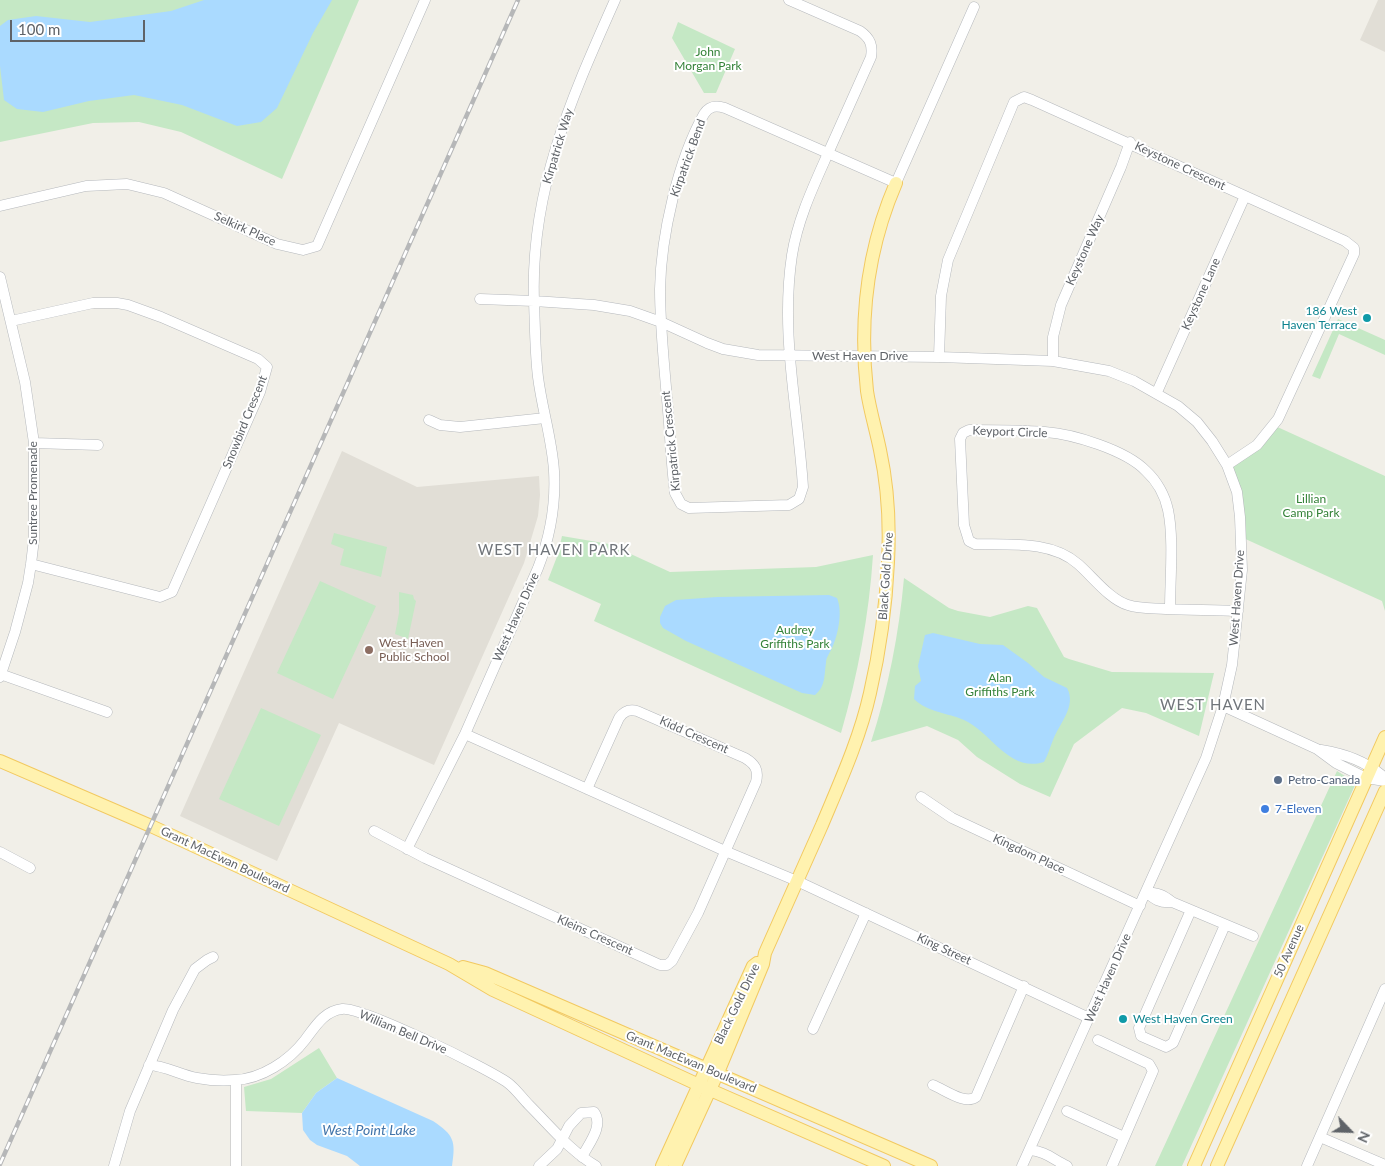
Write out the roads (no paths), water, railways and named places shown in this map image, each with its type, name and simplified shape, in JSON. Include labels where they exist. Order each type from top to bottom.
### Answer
[{"type":"main road","name":"Black Gold Drive","points":[[662,1166],[712,1071],[753,966],[765,953],[797,881],[838,787],[870,694],[884,612],[889,516],[884,469],[868,392],[865,324],[870,263],[881,221],[896,183]]},
{"type":"main road","name":"50 Avenue","points":[[1194,1166],[1385,737]]},
{"type":"main road","name":"Grant MacEwan Boulevard","points":[[0,761],[151,826],[449,964],[493,990],[704,1087],[884,1166]]},
{"type":"main road","name":"50 Avenue","points":[[1217,1166],[1385,791]]},
{"type":"main road","name":"Grant MacEwan Boulevard","points":[[449,964],[485,973],[931,1166]]},
{"type":"main road","name":"Black Gold Drive","points":[[675,1166],[704,1087]]},
{"type":"street","name":"Selkirk Place","points":[[0,206],[86,186],[127,184],[164,193],[277,244],[303,250],[317,246],[425,0]]},
{"type":"street","name":"Kirpatrick Way","points":[[534,301],[533,280],[536,230],[552,160],[576,90],[615,0]]},
{"type":"street","points":[[789,0],[860,31],[869,39],[872,45],[871,57],[801,217],[792,254],[787,327],[790,356]]},
{"type":"street","points":[[896,183],[974,7]]},
{"type":"street","name":"Keystone Crescent","points":[[938,357],[941,296],[948,260],[1014,102],[1024,97],[1130,142],[1345,241],[1354,248],[1354,254],[1278,419],[1257,445],[1227,464]]},
{"type":"street","name":"Kirpatrick Bend","points":[[661,322],[661,270],[673,199],[693,139],[707,109],[715,106],[725,108],[896,183]]},
{"type":"street","name":"Keystone Way","points":[[1053,361],[1053,337],[1061,305],[1122,167],[1130,142]]},
{"type":"street","name":"Keystone Lane","points":[[1157,392],[1245,196]]},
{"type":"street","name":"Suntree Promenade","points":[[0,277],[25,382],[34,443],[34,539],[31,564],[15,632],[0,675]]},
{"type":"street","points":[[480,299],[534,301]]},
{"type":"street","name":"West Haven Drive","points":[[464,734],[538,568],[549,536],[554,505],[552,453],[538,368],[534,301],[614,307],[661,322],[723,349],[758,355],[938,357],[1053,361],[1109,371],[1157,392],[1178,406],[1197,422],[1212,441],[1227,464],[1237,492],[1242,570],[1232,665],[1223,706],[1206,758],[1022,1166]]},
{"type":"street","name":"Snowbird Crescent","points":[[11,320],[93,303],[128,305],[161,317],[258,359],[267,367],[260,392],[172,592],[160,597],[31,564]]},
{"type":"street","name":"Kirpatrick Crescent","points":[[661,322],[676,493],[681,504],[690,508],[782,506],[789,505],[799,499],[802,493],[802,479],[790,356]]},
{"type":"street","points":[[429,420],[440,425],[460,427],[546,418]]},
{"type":"street","name":"Keyport Circle","points":[[1170,609],[1168,511],[1160,489],[1147,471],[1116,452],[1076,437],[1036,432],[969,430],[963,433],[960,439],[964,525],[969,541],[975,544],[1025,546],[1054,550],[1077,563],[1117,600],[1137,608],[1170,609],[1238,611]]},
{"type":"street","points":[[34,443],[98,445]]},
{"type":"street","points":[[0,675],[107,712]]},
{"type":"street","points":[[1223,706],[1317,749],[1336,763],[1366,778],[1385,779]]},
{"type":"street","name":"Kidd Crescent","points":[[587,789],[619,718],[623,713],[632,710],[637,710],[744,758],[753,764],[758,774],[725,851]]},
{"type":"street","points":[[407,849],[464,734],[725,851],[797,881]]},
{"type":"street","points":[[1317,749],[1339,753],[1372,766],[1385,779]]},
{"type":"street","name":"Kingdom Place","points":[[921,796],[952,818],[1140,906]]},
{"type":"street","name":"Kleins Crescent","points":[[374,832],[660,965],[672,961],[698,913],[725,851]]},
{"type":"street","points":[[0,852],[30,868]]},
{"type":"street","name":"King Street","points":[[797,881],[1090,1018]]},
{"type":"street","points":[[1146,892],[1161,903],[1172,902],[1253,936]]},
{"type":"street","points":[[1191,910],[1139,1028],[1141,1036],[1166,1048],[1172,1042],[1225,925]]},
{"type":"street","points":[[813,1029],[866,913]]},
{"type":"street","points":[[114,1166],[130,1111],[189,979],[196,969],[213,957]]},
{"type":"street","points":[[933,1085],[966,1100],[972,1100],[976,1097],[1024,986]]},
{"type":"street","points":[[1307,1166],[1385,989]]},
{"type":"street","name":"William Bell Drive","points":[[149,1065],[162,1066],[196,1078],[236,1080],[262,1074],[284,1061],[305,1041],[317,1023],[329,1013],[346,1009],[394,1026],[486,1069],[508,1084],[563,1140],[582,1157],[596,1166]]},
{"type":"street","points":[[1098,1040],[1149,1064],[1153,1071],[1112,1166]]},
{"type":"street","points":[[236,1080],[236,1166]]},
{"type":"street","points":[[1066,1111],[1124,1137]]},
{"type":"street","points":[[540,1166],[557,1149],[569,1126],[581,1113],[594,1112],[598,1119],[598,1126],[582,1157]]},
{"type":"street","points":[[1320,1137],[1385,1165]]},
{"type":"street","points":[[1030,1150],[1044,1160],[1055,1160],[1067,1166]]},
{"type":"water","points":[[204,0],[332,0],[313,33],[277,108],[261,122],[237,126],[182,105],[134,95],[89,101],[43,112],[17,109],[4,100],[0,66],[0,26],[8,20],[36,16],[90,22],[171,11]]},
{"type":"water","points":[[829,595],[837,598],[840,610],[839,623],[834,643],[827,659],[823,684],[815,695],[802,693],[686,641],[663,628],[660,623],[660,617],[665,606],[676,600],[717,597]]},
{"type":"water","points":[[933,633],[980,644],[1003,645],[1044,677],[1067,688],[1070,695],[1069,708],[1044,762],[1032,764],[1010,757],[974,726],[964,720],[925,707],[914,699],[915,686],[921,681],[918,666],[925,635]]},
{"type":"water","name":"West Point Lake","points":[[337,1078],[433,1121],[440,1126],[452,1139],[454,1150],[452,1166],[360,1166],[347,1156],[317,1145],[310,1140],[303,1130],[302,1113],[316,1093]]},
{"type":"railway","points":[[0,1164],[518,0]]},
{"type":"place","name":"186 West Haven Terrace","points":[[1367,318]]},
{"type":"place","name":"West Haven Public School","points":[[369,650]]},
{"type":"place","name":"Petro-Canada","points":[[1278,780]]},
{"type":"place","name":"7-Eleven","points":[[1265,809]]},
{"type":"place","name":"West Haven Green","points":[[1123,1019]]},
{"type":"district","name":"WEST HAVEN PARK","points":[[554,550]]},
{"type":"district","name":"WEST HAVEN","points":[[1213,705]]},
{"type":"park label","name":"John Morgan Park","points":[[708,59]]},
{"type":"park label","name":"Lillian Camp Park","points":[[1311,506]]},
{"type":"park label","name":"Audrey Griffiths Park","points":[[795,637]]},
{"type":"park label","name":"Alan Griffiths Park","points":[[1000,685]]}]
